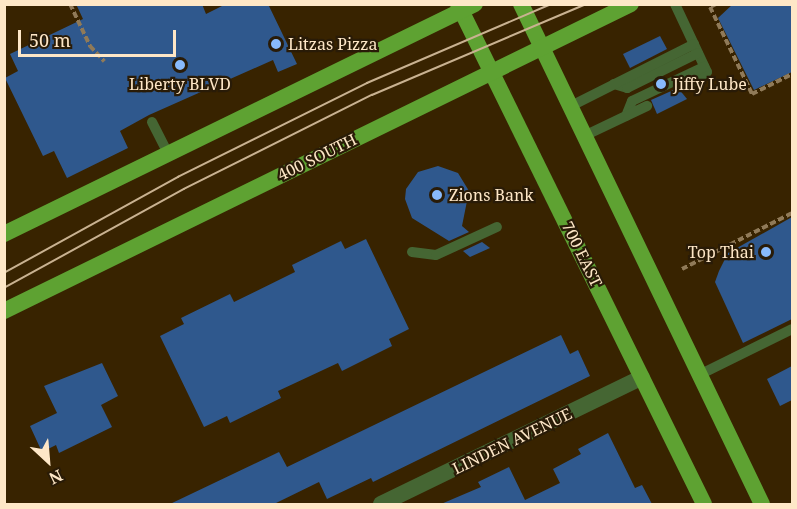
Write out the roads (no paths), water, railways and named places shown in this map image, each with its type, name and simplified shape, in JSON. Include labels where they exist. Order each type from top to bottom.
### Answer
[{"type":"main road","points":[[521,4],[762,504]]},
{"type":"main road","name":"400 SOUTH","points":[[4,311],[631,4]]},
{"type":"main road","points":[[4,234],[464,7]]},
{"type":"main road","name":"700 EAST","points":[[464,7],[490,72],[704,504]]},
{"type":"street","name":"LINDEN AVENUE","points":[[381,504],[642,377]]},
{"type":"lane","points":[[675,4],[707,72],[685,87]]},
{"type":"lane","points":[[569,107],[614,84],[696,49]]},
{"type":"lane","points":[[627,116],[632,101],[704,67]]},
{"type":"lane","points":[[584,136],[647,106]]},
{"type":"lane","points":[[152,122],[168,153]]},
{"type":"lane","points":[[412,252],[436,255],[497,227]]},
{"type":"lane","points":[[699,375],[792,329]]},
{"type":"tram line","points":[[4,273],[178,177],[367,83],[551,4]]},
{"type":"tram line","points":[[4,288],[184,189],[372,95],[586,4]]},
{"type":"place","name":"Litzas Pizza","points":[[276,44]]},
{"type":"place","name":"Liberty BLVD","points":[[180,65]]},
{"type":"place","name":"Jiffy Lube","points":[[661,84]]},
{"type":"place","name":"Zions Bank","points":[[437,195]]},
{"type":"place","name":"Top Thai","points":[[766,252]]}]
